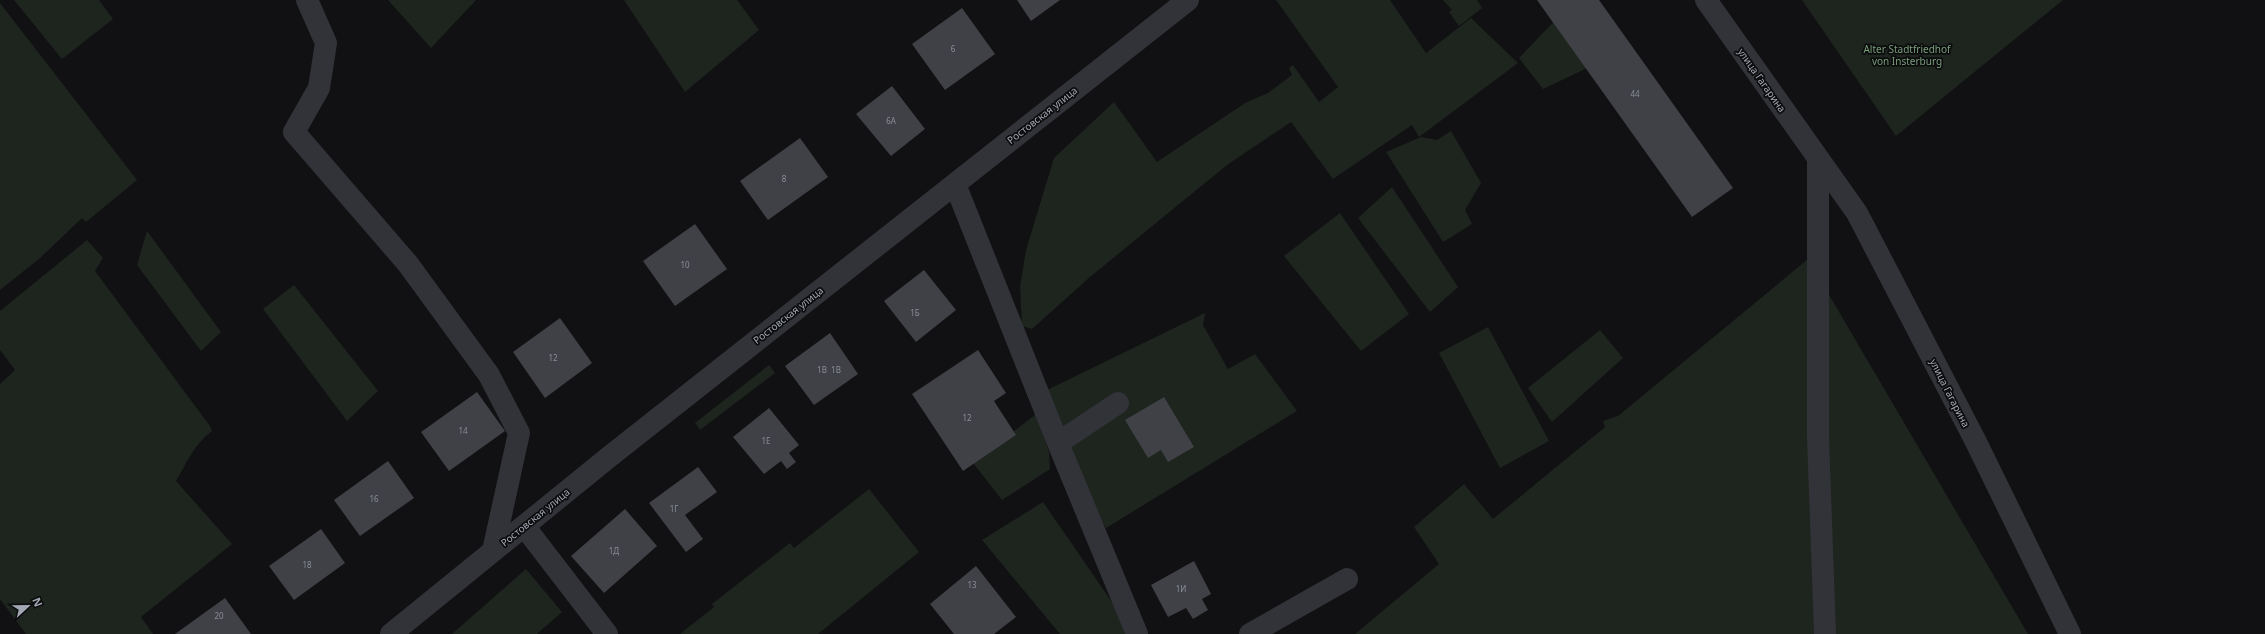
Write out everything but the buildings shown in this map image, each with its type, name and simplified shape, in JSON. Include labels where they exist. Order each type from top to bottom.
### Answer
[{"type":"street","points":[[307,0],[326,43],[319,88],[294,132],[408,264],[489,375],[519,433],[493,551]]},
{"type":"street","name":"Ростовская улица","points":[[391,634],[609,457],[1188,0]]},
{"type":"street","name":"улица Гагарина","points":[[1706,0],[1856,213],[1975,440],[2070,634]]},
{"type":"street","points":[[1818,159],[1818,437],[1825,634]]},
{"type":"street","points":[[955,184],[1058,443],[1137,634]]},
{"type":"street","points":[[1058,443],[1118,403]]},
{"type":"street","points":[[524,526],[607,634]]},
{"type":"street","points":[[1250,634],[1347,579]]},
{"type":"green space","points":[[14,0],[99,0],[113,19],[62,59]]},
{"type":"green space","points":[[388,0],[476,0],[431,48]]},
{"type":"green space","points":[[624,0],[737,0],[759,30],[685,92]]},
{"type":"green space","points":[[1276,0],[1390,0],[1426,53],[1471,18],[1518,63],[1419,137],[1412,125],[1333,179],[1291,122],[1227,165],[1090,277],[1032,329],[1022,326],[1020,287],[1026,250],[1054,158],[1114,102],[1157,162],[1245,103],[1268,93],[1292,75],[1289,68],[1293,65],[1319,102],[1338,87]]},
{"type":"green space","points":[[1443,0],[1477,0],[1482,8],[1459,26],[1449,12],[1452,10]]},
{"type":"green space","name":"Alter Stadtfriedhof von Insterburg","points":[[1802,0],[2063,0],[1896,136]]},
{"type":"green space","points":[[0,3],[137,180],[86,222],[82,218],[39,259],[0,290]]},
{"type":"green space","points":[[1564,11],[1600,62],[1543,89],[1519,58]]},
{"type":"green space","points":[[1451,131],[1481,183],[1465,210],[1472,224],[1443,242],[1386,152],[1421,137],[1437,140]]},
{"type":"green space","points":[[1392,187],[1458,287],[1430,312],[1358,218]]},
{"type":"green space","points":[[1340,213],[1409,314],[1361,351],[1284,256]]},
{"type":"green space","points":[[147,231],[221,332],[201,351],[137,265]]},
{"type":"green space","points":[[87,240],[103,258],[95,271],[210,426],[212,431],[201,441],[187,461],[176,481],[232,544],[141,617],[153,634],[26,634],[0,599],[0,384],[15,370],[0,350],[0,311]]},
{"type":"green space","points":[[1808,259],[2028,634],[1355,634],[1439,564],[1414,527],[1464,484],[1493,519],[1605,427],[1603,421],[1618,416]]},
{"type":"green space","points":[[294,285],[378,391],[347,421],[263,309]]},
{"type":"green space","points":[[1205,313],[1203,325],[1228,369],[1255,354],[1297,411],[1106,528],[1072,469],[1045,391]]},
{"type":"green space","points":[[1488,327],[1549,441],[1500,468],[1439,353]]},
{"type":"green space","points":[[1600,330],[1623,358],[1552,422],[1528,388]]},
{"type":"green space","points":[[769,365],[775,373],[700,430],[695,423]]},
{"type":"green space","points":[[1036,414],[1049,452],[1050,469],[1002,500],[973,463]]},
{"type":"green space","points":[[869,489],[919,552],[818,634],[680,634],[714,607],[712,604],[790,543],[794,548]]},
{"type":"green space","points":[[1043,502],[1134,634],[1060,634],[982,540]]},
{"type":"green space","points":[[526,569],[562,612],[537,634],[452,634]]}]
